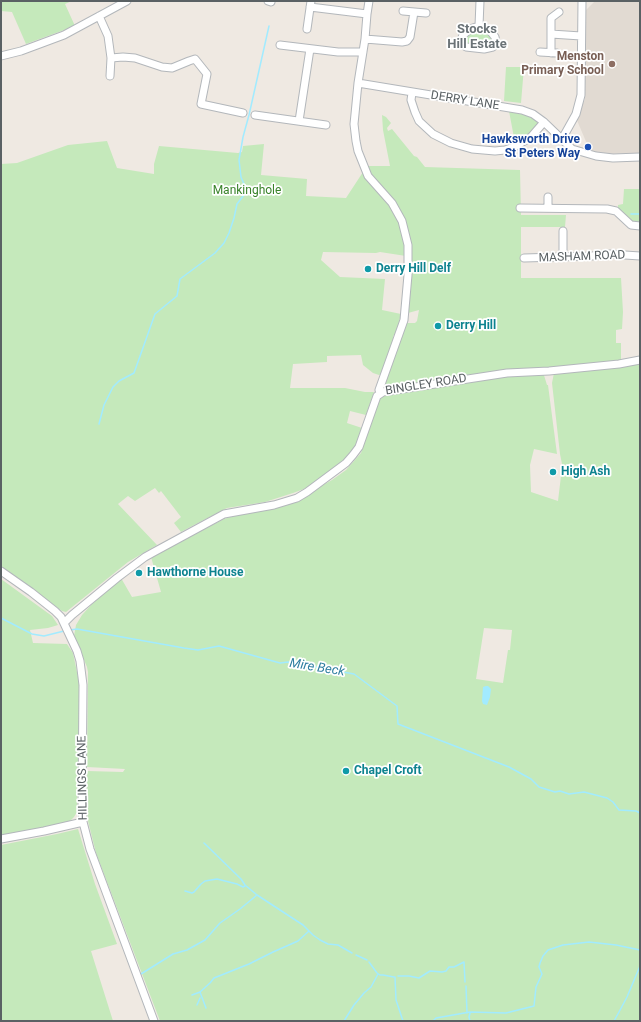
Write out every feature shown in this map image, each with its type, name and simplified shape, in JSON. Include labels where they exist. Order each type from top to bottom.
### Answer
[{"type":"street","points":[[1,56],[21,51],[64,35],[99,16],[117,3],[126,1]]},
{"type":"street","points":[[369,1],[354,124],[358,151],[368,176],[392,203],[402,221],[408,245],[408,275],[404,320],[379,390],[380,393]]},
{"type":"street","points":[[479,26],[480,1]]},
{"type":"street","points":[[562,139],[576,114],[581,95],[582,1]]},
{"type":"street","points":[[307,29],[311,4],[367,14]]},
{"type":"street","points":[[403,11],[426,13]]},
{"type":"street","points":[[365,39],[402,42],[407,41],[410,37],[414,12]]},
{"type":"street","points":[[542,17],[551,18],[559,12]]},
{"type":"street","points":[[99,16],[108,36],[111,58],[110,76]]},
{"type":"street","points":[[540,52],[554,53],[551,34],[551,18]]},
{"type":"street","points":[[479,26],[486,28],[491,32],[496,42],[493,47],[484,49],[472,48],[466,47],[462,44],[461,40],[463,35],[470,29],[479,26]]},
{"type":"street","points":[[551,34],[581,36]]},
{"type":"street","points":[[280,45],[338,52],[363,52]]},
{"type":"street","points":[[299,121],[310,49]]},
{"type":"street","points":[[111,58],[135,58],[162,67],[172,68],[195,59],[207,74],[201,104],[243,113]]},
{"type":"street","name":"DERRY LANE","points":[[358,83],[522,110],[533,114],[544,122],[572,149],[596,156],[613,158],[640,157]]},
{"type":"street","points":[[412,93],[411,100],[415,112],[425,127],[442,139],[467,148],[495,151],[509,148],[531,137],[544,122]]},
{"type":"street","points":[[255,115],[326,125]]},
{"type":"street","points":[[548,197],[548,208]]},
{"type":"street","points":[[520,208],[612,210],[616,211],[630,224],[640,226]]},
{"type":"street","points":[[563,231],[563,257]]},
{"type":"street","name":"MASHAM ROAD","points":[[524,258],[610,254],[640,256]]},
{"type":"street","name":"BINGLEY ROAD","points":[[64,623],[117,578],[145,557],[224,514],[274,505],[297,498],[307,492],[346,463],[359,447],[377,396],[380,393],[507,373],[620,364],[640,360]]},
{"type":"street","name":"HILLINGS LANE","points":[[1,571],[31,592],[61,617],[80,661],[84,685],[83,822],[90,849],[154,1021]]},
{"type":"street","points":[[1,839],[83,822]]},
{"type":"shaded area","name":"Menston Primary School","points":[[595,1],[640,1],[640,153],[608,154],[590,151],[576,118],[585,99],[585,11]]},
{"type":"green space","points":[[1,1],[72,1],[65,4],[75,26],[26,44],[12,12],[1,11]]},
{"type":"green space","points":[[476,29],[484,29],[491,36],[493,43],[490,45],[469,45],[464,42],[467,34]]},
{"type":"green space","points":[[506,67],[524,67],[521,103],[504,101]]},
{"type":"green space","points":[[509,111],[528,114],[537,120],[538,123],[532,132],[515,143]]},
{"type":"green space","points":[[382,115],[391,123],[387,128],[388,131],[392,129],[425,167],[520,170],[521,215],[566,215],[565,227],[521,227],[521,278],[621,278],[623,312],[622,329],[616,330],[616,343],[621,343],[621,360],[599,365],[520,369],[384,389],[382,388],[404,323],[415,323],[417,321],[419,310],[408,313],[407,230],[398,207],[365,166],[390,166],[383,130]]},
{"type":"green space","name":"Mankinghole","points":[[107,141],[117,168],[154,174],[154,164],[159,146],[238,153],[242,152],[243,146],[264,144],[261,175],[307,179],[306,196],[346,198],[363,172],[366,180],[392,203],[401,224],[406,256],[380,252],[323,252],[321,260],[340,277],[385,279],[382,310],[401,314],[396,334],[393,336],[394,338],[381,374],[379,375],[373,373],[363,365],[361,355],[327,356],[327,362],[293,364],[290,388],[345,388],[365,392],[374,392],[366,415],[350,411],[347,423],[362,428],[356,445],[341,463],[304,489],[265,502],[227,508],[181,532],[174,523],[181,517],[161,491],[159,493],[155,488],[135,501],[128,496],[118,504],[157,545],[128,562],[66,612],[62,611],[1,567],[1,164],[17,163],[68,145]]},
{"type":"green space","points":[[624,189],[640,189],[640,222],[630,220],[618,208],[618,205],[623,204]]},
{"type":"green space","points":[[640,364],[640,1021],[160,1021],[96,853],[88,821],[86,806],[87,771],[123,772],[125,769],[87,767],[88,672],[74,636],[76,625],[82,615],[121,578],[132,597],[161,592],[151,557],[224,519],[236,515],[268,510],[297,499],[332,480],[346,470],[361,453],[378,401],[384,394],[446,384],[543,372],[548,385],[557,454],[534,449],[530,465],[531,492],[558,501],[563,469],[552,383],[554,373]],"holes":[[[484,628],[512,630],[510,650],[508,650],[503,683],[476,679]]]},
{"type":"green space","points":[[1,579],[52,616],[58,625],[30,630],[33,643],[67,644],[73,653],[78,677],[81,679],[77,812],[68,823],[1,835]]},
{"type":"green space","points":[[78,829],[95,884],[117,944],[91,951],[113,1021],[1,1021],[1,845]]},
{"type":"water","points":[[486,686],[491,689],[487,705],[483,704],[482,701],[483,687]]},
{"type":"waterway","points":[[99,424],[104,405],[113,387],[119,381],[134,373],[155,314],[177,296],[180,279],[215,253],[224,243],[229,233],[237,204],[247,191],[241,177],[239,160],[269,26]]},
{"type":"waterway","points":[[631,214],[640,214]]},
{"type":"waterway","name":"Mire Beck","points":[[1,618],[32,634],[44,636],[64,631]]},
{"type":"waterway","name":"Mire Beck","points":[[70,630],[77,629],[198,650],[219,646],[280,663],[288,662],[354,674],[397,706],[398,724],[509,767],[531,779],[539,787],[555,792],[560,791],[569,794],[584,792],[607,798],[613,802],[619,810],[636,811],[640,813]]},
{"type":"waterway","points":[[204,843],[241,879],[245,885],[257,895],[303,925],[320,940],[328,944],[338,945],[352,953]]},
{"type":"waterway","points":[[185,891],[192,893],[205,881],[217,879],[243,887],[245,886]]},
{"type":"waterway","points":[[141,974],[173,954],[187,950],[205,940],[220,923],[257,895]]},
{"type":"waterway","points":[[192,995],[200,992],[214,978],[249,964],[298,941],[309,931]]},
{"type":"waterway","points":[[433,1021],[436,1018],[470,1012],[506,1013],[534,1006],[536,987],[542,974],[539,967],[543,956],[548,950],[563,945],[589,942],[616,945],[640,950]]},
{"type":"waterway","points":[[356,955],[367,960]]},
{"type":"waterway","points":[[369,962],[380,975],[394,977]]},
{"type":"waterway","points":[[398,976],[419,978],[430,971],[446,971],[449,967],[454,967],[464,962],[465,982]]},
{"type":"waterway","points":[[614,1021],[627,997],[640,966]]},
{"type":"waterway","points":[[344,1021],[354,1005],[371,987],[378,974]]},
{"type":"waterway","points":[[395,977],[396,1000],[403,1021]]},
{"type":"waterway","points":[[466,986],[467,1013]]},
{"type":"waterway","points":[[200,992],[206,1008]]},
{"type":"waterway","points":[[197,1005],[200,998]]},
{"type":"waterway","points":[[470,1013],[470,1021]]},
{"type":"place","name":"Menston Primary School","points":[[612,64]]},
{"type":"place","name":"Hawksworth Drive St Peters Way","points":[[588,147]]},
{"type":"place","name":"Derry Hill Delf","points":[[368,269]]},
{"type":"place","name":"Derry Hill","points":[[438,326]]},
{"type":"place","name":"High Ash","points":[[553,472]]},
{"type":"place","name":"Hawthorne House","points":[[139,573]]},
{"type":"place","name":"Chapel Croft","points":[[346,771]]},
{"type":"district","name":"Stocks Hill Estate","points":[[477,38]]}]
